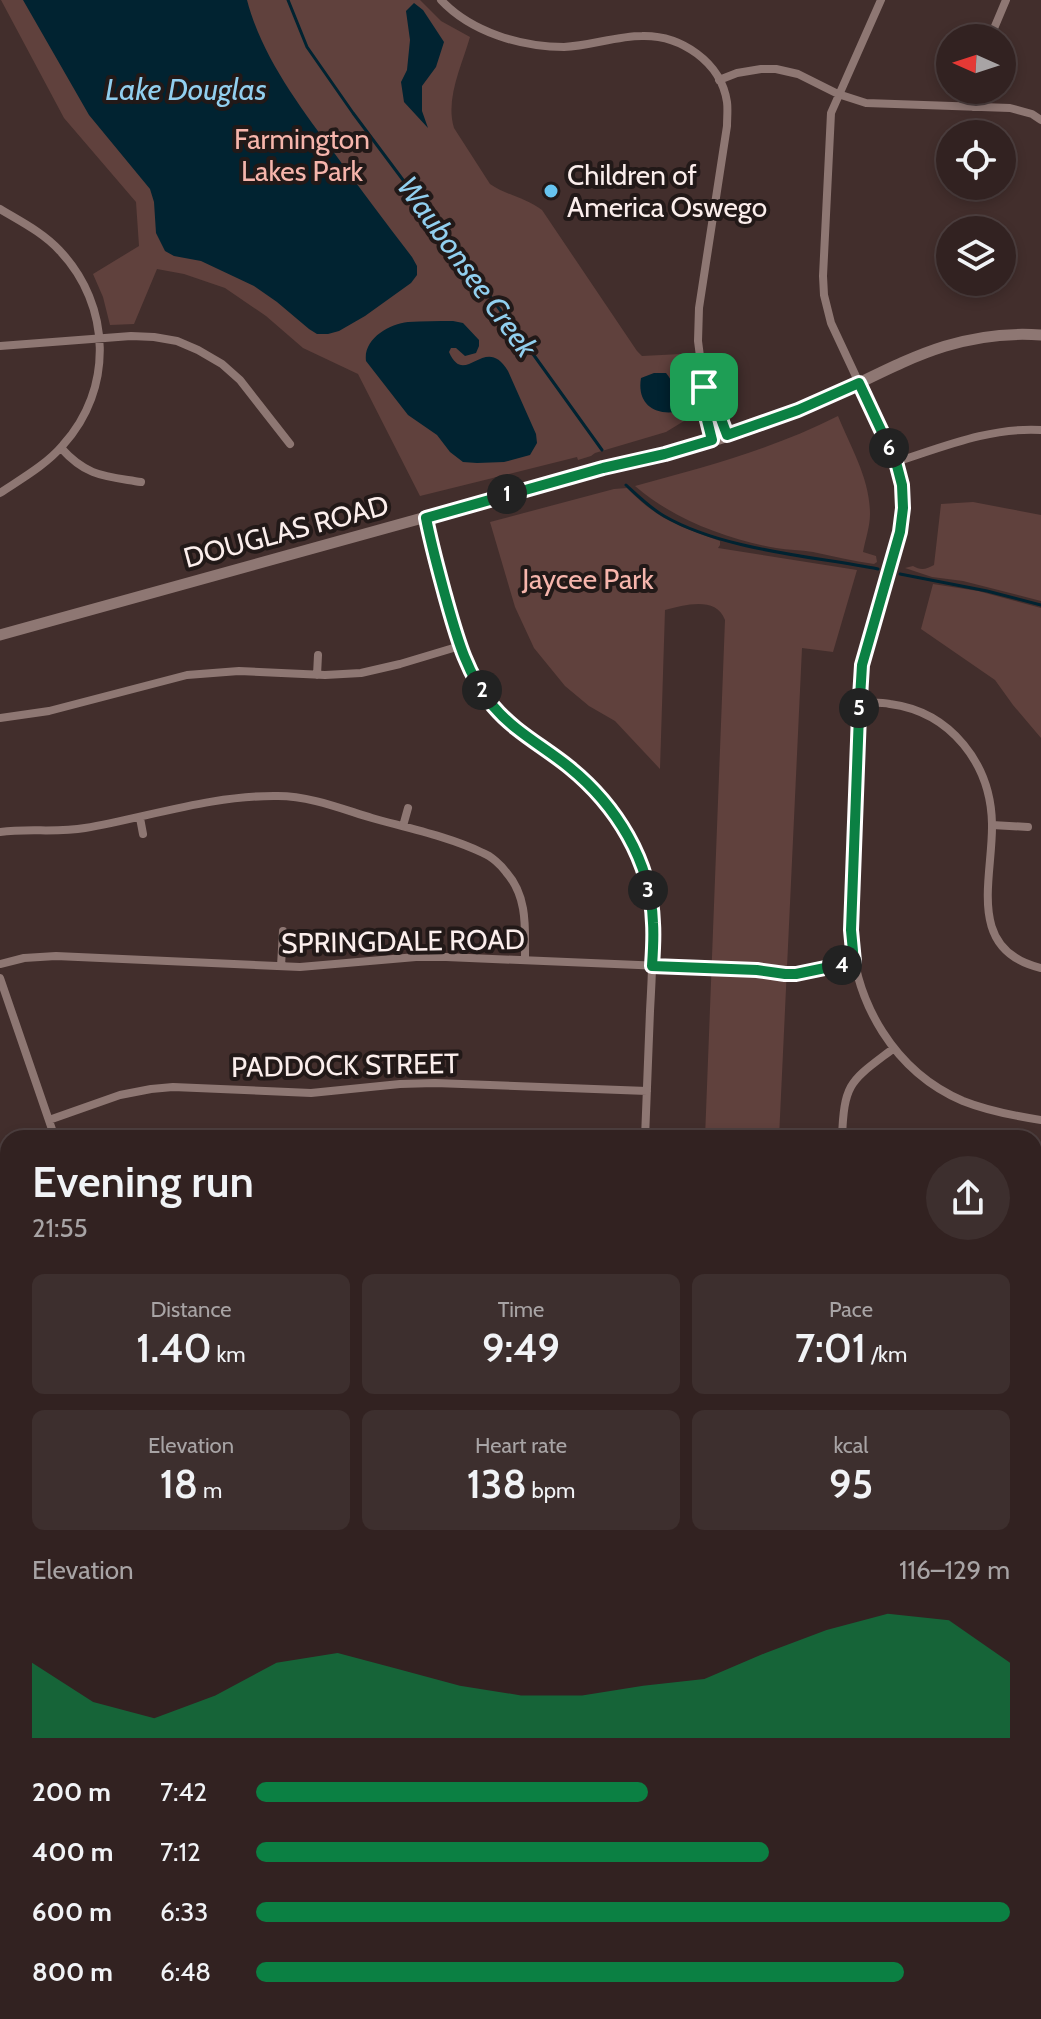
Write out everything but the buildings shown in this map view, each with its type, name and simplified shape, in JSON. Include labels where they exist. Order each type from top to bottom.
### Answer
[{"type":"street","points":[[441,0],[467,21],[486,31],[537,45],[579,46],[640,36],[672,40],[700,56],[719,80],[727,100],[727,126],[699,308],[698,341],[704,387],[701,396],[712,440]]},
{"type":"street","points":[[881,0],[831,113],[823,251],[824,295],[831,323],[896,462],[902,485],[900,532],[862,665],[851,930],[854,962],[863,993],[881,1030],[921,1075],[955,1097],[989,1110],[1041,1120]]},
{"type":"street","points":[[996,24],[1006,0]]},
{"type":"street","points":[[719,80],[737,73],[776,69],[798,74],[838,94],[866,103],[1010,108],[1041,120]]},
{"type":"street","points":[[0,209],[59,249],[79,275],[93,301],[99,338],[97,382],[89,406],[69,438],[61,448],[0,493]]},
{"type":"street","name":"DOUGLAS ROAD","points":[[0,635],[712,440],[798,410],[927,351],[956,342],[1006,334],[1041,335]]},
{"type":"street","points":[[0,346],[99,338],[154,337],[177,341],[222,364],[240,380],[290,444]]},
{"type":"street","points":[[704,387],[711,392],[727,435]]},
{"type":"street","points":[[896,462],[975,436],[1041,430]]},
{"type":"street","points":[[61,448],[90,472],[141,482]]},
{"type":"street","points":[[426,518],[460,646],[480,687],[493,706],[524,736],[568,766],[612,811],[631,839],[646,879],[653,921],[645,1130]]},
{"type":"street","points":[[0,718],[49,711],[187,675],[239,671],[317,675],[361,673],[460,646]]},
{"type":"street","points":[[317,675],[318,655]]},
{"type":"street","points":[[860,702],[890,704],[927,715],[947,727],[974,758],[990,798],[992,825],[986,907],[989,919],[998,941],[1007,951],[1022,962],[1041,968]]},
{"type":"street","points":[[0,832],[80,829],[209,801],[246,797],[281,796],[308,800],[403,826],[486,854],[506,872],[520,894],[526,919],[525,959]]},
{"type":"street","points":[[403,826],[408,808]]},
{"type":"street","points":[[140,818],[143,834]]},
{"type":"street","points":[[992,825],[1028,827]]},
{"type":"street","points":[[281,966],[283,931]]},
{"type":"street","name":"SPRINGDALE ROAD","points":[[0,964],[24,958],[56,956],[325,966],[416,957],[525,959],[796,974],[854,962]]},
{"type":"street","points":[[0,978],[52,1130]]},
{"type":"street","points":[[842,1130],[848,1090],[862,1073],[894,1048]]},
{"type":"street","name":"PADDOCK STREET","points":[[49,1120],[128,1093],[170,1087],[311,1093],[435,1083],[647,1091]]},
{"type":"green space","name":"Farmington Lakes Park","points":[[1,0],[420,0],[441,21],[470,37],[453,94],[454,128],[490,184],[542,210],[642,356],[681,354],[688,411],[684,421],[666,432],[578,460],[577,457],[420,496],[358,374],[303,348],[266,316],[225,288],[184,274],[157,269],[134,324],[110,325],[93,274],[139,246],[136,202],[64,118]]},
{"type":"green space","points":[[838,416],[867,488],[870,519],[863,552],[876,556],[877,562],[874,564],[776,548],[719,533],[683,518],[635,486],[764,448]]},
{"type":"green space","name":"Jaycee Park","points":[[627,488],[649,508],[670,521],[720,541],[718,548],[857,570],[833,652],[802,648],[779,1130],[705,1130],[725,620],[721,612],[707,605],[665,610],[660,769],[615,721],[589,706],[565,686],[534,648],[515,607],[490,522]]},
{"type":"green space","points":[[973,502],[1041,515],[1041,601],[905,568],[913,566],[924,569],[934,565],[941,504]]},
{"type":"green space","points":[[933,584],[978,591],[1041,608],[1041,738],[995,680],[921,629]]},
{"type":"water","name":"Lake Douglas","points":[[23,0],[247,0],[262,42],[284,81],[412,257],[417,266],[417,275],[411,283],[365,316],[339,331],[317,334],[254,286],[201,261],[174,256],[165,251],[156,233],[150,189],[89,115]]},
{"type":"water","points":[[414,3],[423,10],[444,42],[436,67],[422,86],[422,111],[428,128],[404,102],[401,82],[407,70],[410,40],[406,11]]},
{"type":"water","points":[[408,322],[463,323],[479,340],[476,353],[465,356],[456,348],[451,348],[449,352],[455,362],[462,365],[491,357],[500,361],[508,371],[536,434],[537,443],[530,455],[504,462],[463,462],[450,452],[437,435],[408,415],[366,361],[366,353],[373,340],[393,326]]},
{"type":"water","points":[[666,373],[672,382],[676,396],[675,412],[653,409],[644,400],[641,378]]},
{"type":"waterway","name":"Waubonsee Creek","points":[[288,0],[307,47],[353,113],[602,450]]},
{"type":"waterway","name":"Waubonsee Creek","points":[[626,485],[664,516],[713,537],[878,569]]},
{"type":"waterway","name":"Waubonsee Creek","points":[[900,574],[1041,605]]},
{"type":"place","name":"Children of America Oswego","points":[[551,191]]},
{"type":"route","points":[[859,383],[896,462],[902,485],[900,532],[862,665],[851,930],[854,962],[842,965],[796,974],[652,966],[653,921],[646,879],[631,839],[590,786],[568,766],[524,736],[493,706],[480,687],[456,637],[430,540],[426,518],[712,440],[701,396],[704,387],[711,392],[727,435],[776,419],[859,383]]}]
